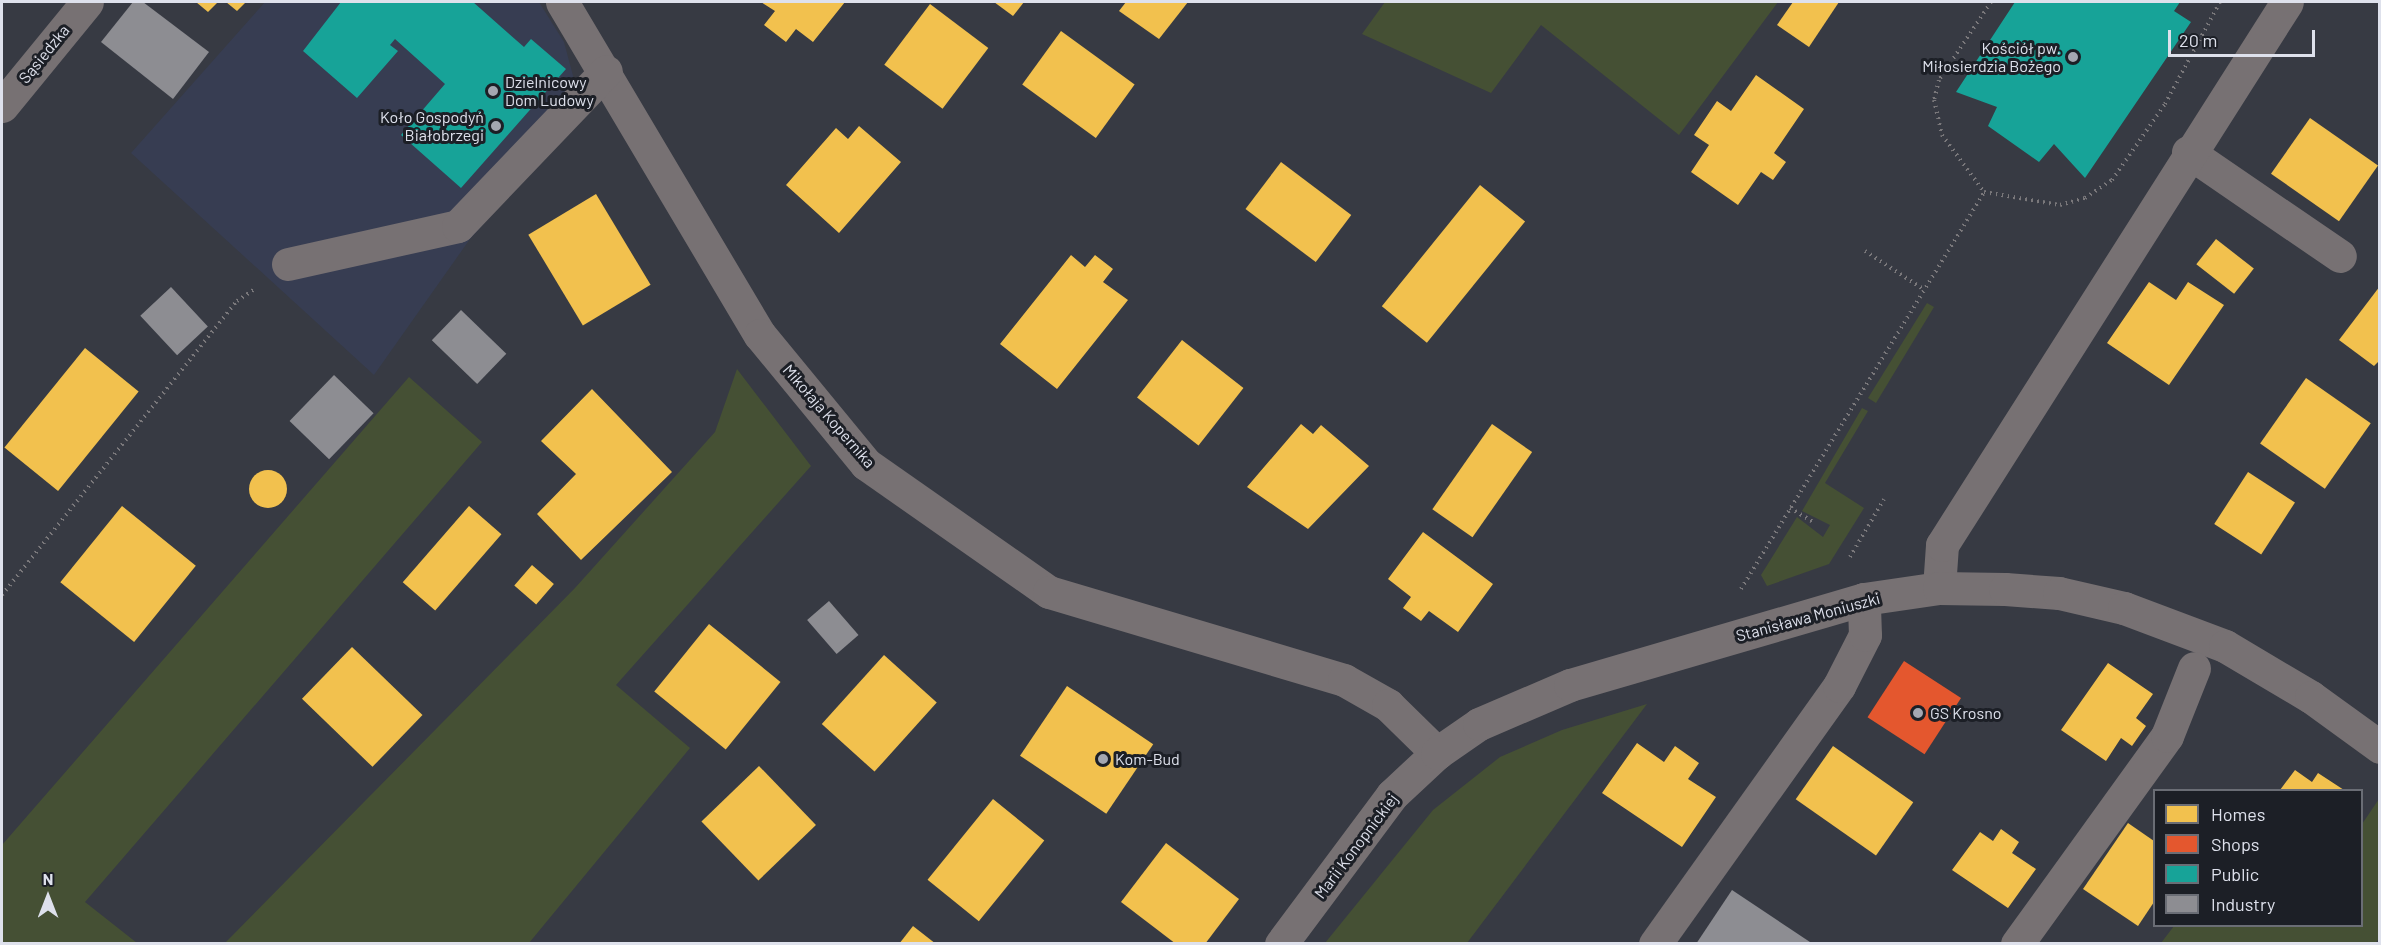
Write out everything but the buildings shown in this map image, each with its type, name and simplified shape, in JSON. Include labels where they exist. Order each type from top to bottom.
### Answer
[{"type":"street","name":"Sąsiedzka","points":[[2,106],[87,2]]},
{"type":"street","name":"Mikołaja Kopernika","points":[[562,2],[606,71],[696,235],[760,335],[866,464],[1049,592],[1287,661],[1344,680],[1388,705],[1437,753]]},
{"type":"street","points":[[1939,588],[1942,545],[2188,152],[2287,2]]},
{"type":"street","points":[[288,264],[458,226],[606,71]]},
{"type":"street","points":[[2188,152],[2340,256]]},
{"type":"street","name":"Stanisława Moniuszki","points":[[1437,753],[1479,724],[1570,685],[1864,599],[1939,588],[2060,592],[2124,608],[2225,646],[2312,697],[2379,747]]},
{"type":"street","points":[[1655,944],[1839,686],[1865,635],[1864,599]]},
{"type":"street","points":[[2017,944],[2167,736],[2194,668]]},
{"type":"street","name":"Marii Konopnickiej","points":[[1281,944],[1392,795],[1437,753]]},
{"type":"path","points":[[1991,2],[1939,80],[1934,100],[1942,135],[1984,192],[2060,205],[2085,198],[2112,180],[2165,104],[2220,2]]},
{"type":"path","points":[[1738,595],[1984,192]]},
{"type":"path","points":[[1865,251],[1923,289]]},
{"type":"path","points":[[2,595],[237,301],[288,264]]},
{"type":"path","points":[[1848,560],[1884,499]]},
{"type":"path","points":[[1790,508],[1815,523]]},
{"type":"shaded area","points":[[265,2],[539,2],[564,42],[583,113],[470,239],[374,375],[131,153]]},
{"type":"green space","points":[[1385,2],[1778,2],[1679,135],[1541,25],[1491,93],[1362,34]]},
{"type":"green space","points":[[1927,303],[1934,307],[1876,403],[1868,398]]},
{"type":"green space","points":[[737,369],[811,466],[616,685],[690,748],[529,943],[225,943],[575,588],[715,432]]},
{"type":"green space","points":[[409,377],[482,442],[85,902],[137,943],[2,943],[2,845]]},
{"type":"green space","points":[[1862,408],[1868,411],[1825,483],[1864,508],[1829,564],[1767,586],[1761,575],[1797,517],[1823,537],[1830,525],[1802,511]]},
{"type":"green space","points":[[1647,704],[1467,943],[1325,943],[1433,810],[1500,757],[1562,730]]},
{"type":"green space","points":[[2379,799],[2380,938],[2375,943],[2161,943],[2173,927],[2363,927],[2363,823]]},
{"type":"place","name":"Kościół pw. Miłosierdzia Bożego","points":[[2073,57]]},
{"type":"place","name":"Dzielnicowy Dom Ludowy","points":[[493,91]]},
{"type":"place","name":"Koło Gospodyń Białobrzegi","points":[[496,126]]},
{"type":"place","name":"GS Krosno","points":[[1918,713]]},
{"type":"place","name":"Kom-Bud","points":[[1103,759]]}]
